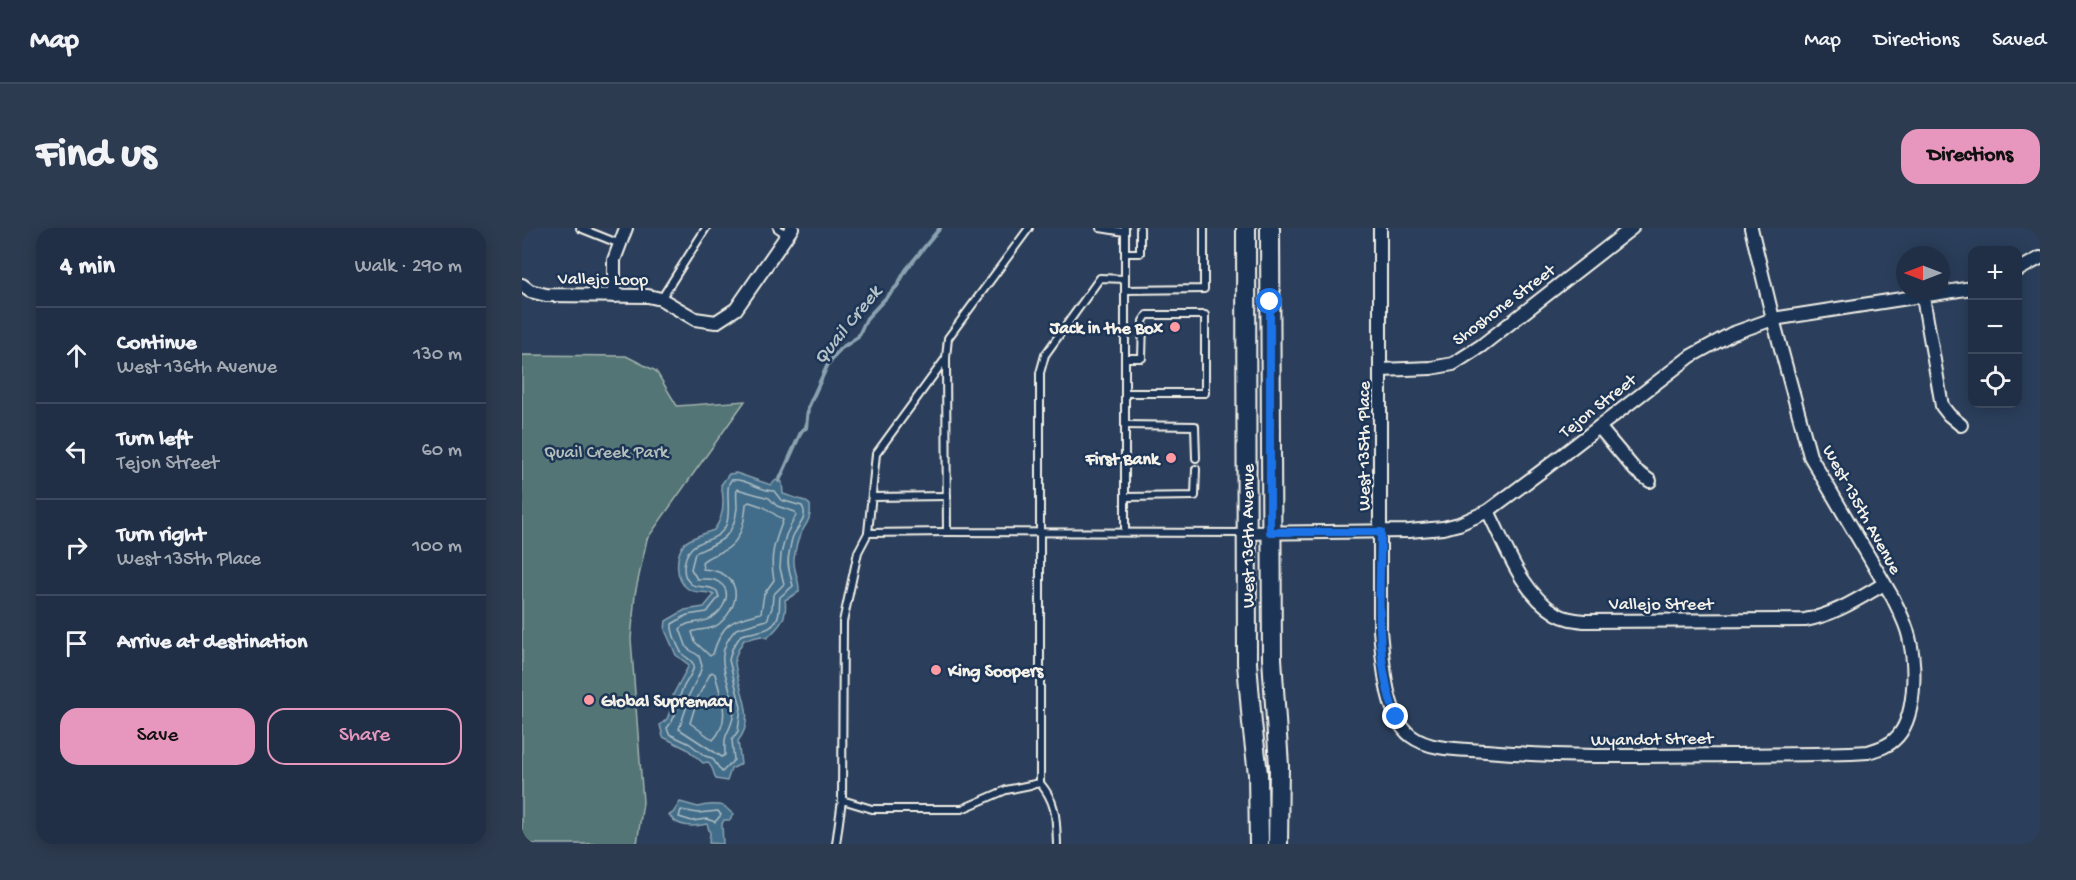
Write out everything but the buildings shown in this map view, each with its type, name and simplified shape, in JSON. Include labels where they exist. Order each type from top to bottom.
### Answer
[{"type":"main road","name":"West 136th Avenue","points":[[1246,228],[1247,663],[1258,774],[1259,844]]},
{"type":"main road","name":"West 136th Avenue","points":[[1270,228],[1270,532],[1272,658],[1279,766],[1278,844]]},
{"type":"street","points":[[614,296],[614,260],[626,228]]},
{"type":"street","name":"West 135th Place","points":[[1380,228],[1380,630],[1392,707],[1406,731]]},
{"type":"street","name":"Shoshone Street","points":[[1381,370],[1431,368],[1453,364],[1481,346],[1632,228]]},
{"type":"street","name":"West 135th Avenue","points":[[1751,228],[1810,456],[1904,620],[1911,647],[1913,674],[1911,705],[1905,727],[1899,735]]},
{"type":"street","name":"Vallejo Loop","points":[[522,285],[531,291],[546,295],[648,296],[661,299],[695,319],[716,322],[736,309],[786,230]]},
{"type":"street","points":[[2022,268],[2040,258]]},
{"type":"street","name":"Tejon Street","points":[[1950,292],[1968,289]]},
{"type":"street","name":"Tejon Street","points":[[1246,532],[1381,532],[1443,528],[1470,519],[1488,511],[1701,349],[1731,334],[1773,319],[1903,300]]},
{"type":"street","points":[[1924,300],[1942,406],[1961,425]]},
{"type":"street","points":[[1599,427],[1635,470],[1650,481]]},
{"type":"street","name":"Vallejo Street","points":[[1488,511],[1521,576],[1535,596],[1556,614],[1567,618],[1584,621],[1805,620],[1845,607],[1884,584]]},
{"type":"street","name":"Wyandot Street","points":[[1406,731],[1413,738],[1428,745],[1449,748],[1590,757],[1862,752],[1885,746],[1899,735]]},
{"type":"lane","points":[[580,228],[620,244]]},
{"type":"lane","points":[[661,299],[706,228]]},
{"type":"lane","points":[[947,532],[946,358],[948,339],[1029,228]]},
{"type":"lane","points":[[1100,228],[1125,230],[1125,531]]},
{"type":"lane","points":[[1125,253],[1140,253],[1140,228]]},
{"type":"lane","points":[[1125,290],[1204,289],[1204,228]]},
{"type":"lane","points":[[1057,844],[1056,820],[1050,795],[1040,783],[1040,373],[1045,355],[1100,278],[1125,279]]},
{"type":"lane","points":[[1125,358],[1142,358],[1143,321],[1147,315],[1205,315],[1205,393],[1125,393]]},
{"type":"lane","points":[[836,844],[842,800],[843,622],[858,552],[868,532],[876,454],[946,358]]},
{"type":"lane","points":[[1125,425],[1196,426],[1196,458]]},
{"type":"lane","points":[[1126,497],[1195,496],[1196,469]]},
{"type":"lane","points":[[872,497],[947,495]]},
{"type":"lane","points":[[868,532],[1246,532]]},
{"type":"lane","points":[[842,800],[872,809],[962,809],[1006,790],[1040,783]]},
{"type":"green space","name":"Quail Creek Park","points":[[522,355],[626,356],[656,371],[677,406],[745,401],[647,539],[635,594],[631,639],[643,802],[637,844],[522,844]]},
{"type":"water","points":[[736,473],[771,485],[776,480],[782,482],[783,494],[805,501],[810,505],[810,511],[797,542],[794,559],[799,592],[785,600],[784,617],[775,630],[767,638],[761,636],[744,640],[736,656],[735,662],[745,702],[746,722],[744,732],[738,741],[741,764],[731,769],[727,781],[716,779],[708,762],[703,763],[687,749],[663,737],[660,725],[667,719],[675,698],[673,695],[689,665],[676,655],[665,630],[666,621],[685,610],[704,607],[714,595],[694,591],[683,584],[678,573],[679,555],[686,542],[714,530],[723,509],[721,485],[729,474]]},
{"type":"water","points":[[680,802],[698,807],[720,805],[733,814],[730,820],[724,820],[722,824],[723,844],[709,843],[710,833],[707,824],[686,826],[673,819],[669,815]]},
{"type":"waterway","name":"Quail Creek","points":[[779,481],[802,430],[806,428],[808,408],[828,364],[840,349],[858,337],[867,318],[897,286],[906,270],[940,228]]},
{"type":"place","name":"Jack in the Box","points":[[1175,327]]},
{"type":"place","name":"First Bank","points":[[1171,458]]},
{"type":"place","name":"King Soopers","points":[[936,670]]},
{"type":"place","name":"Global Supremacy","points":[[589,700]]},
{"type":"route","points":[[1270,302],[1270,532],[1381,532],[1380,630],[1383,660],[1396,717]]}]
